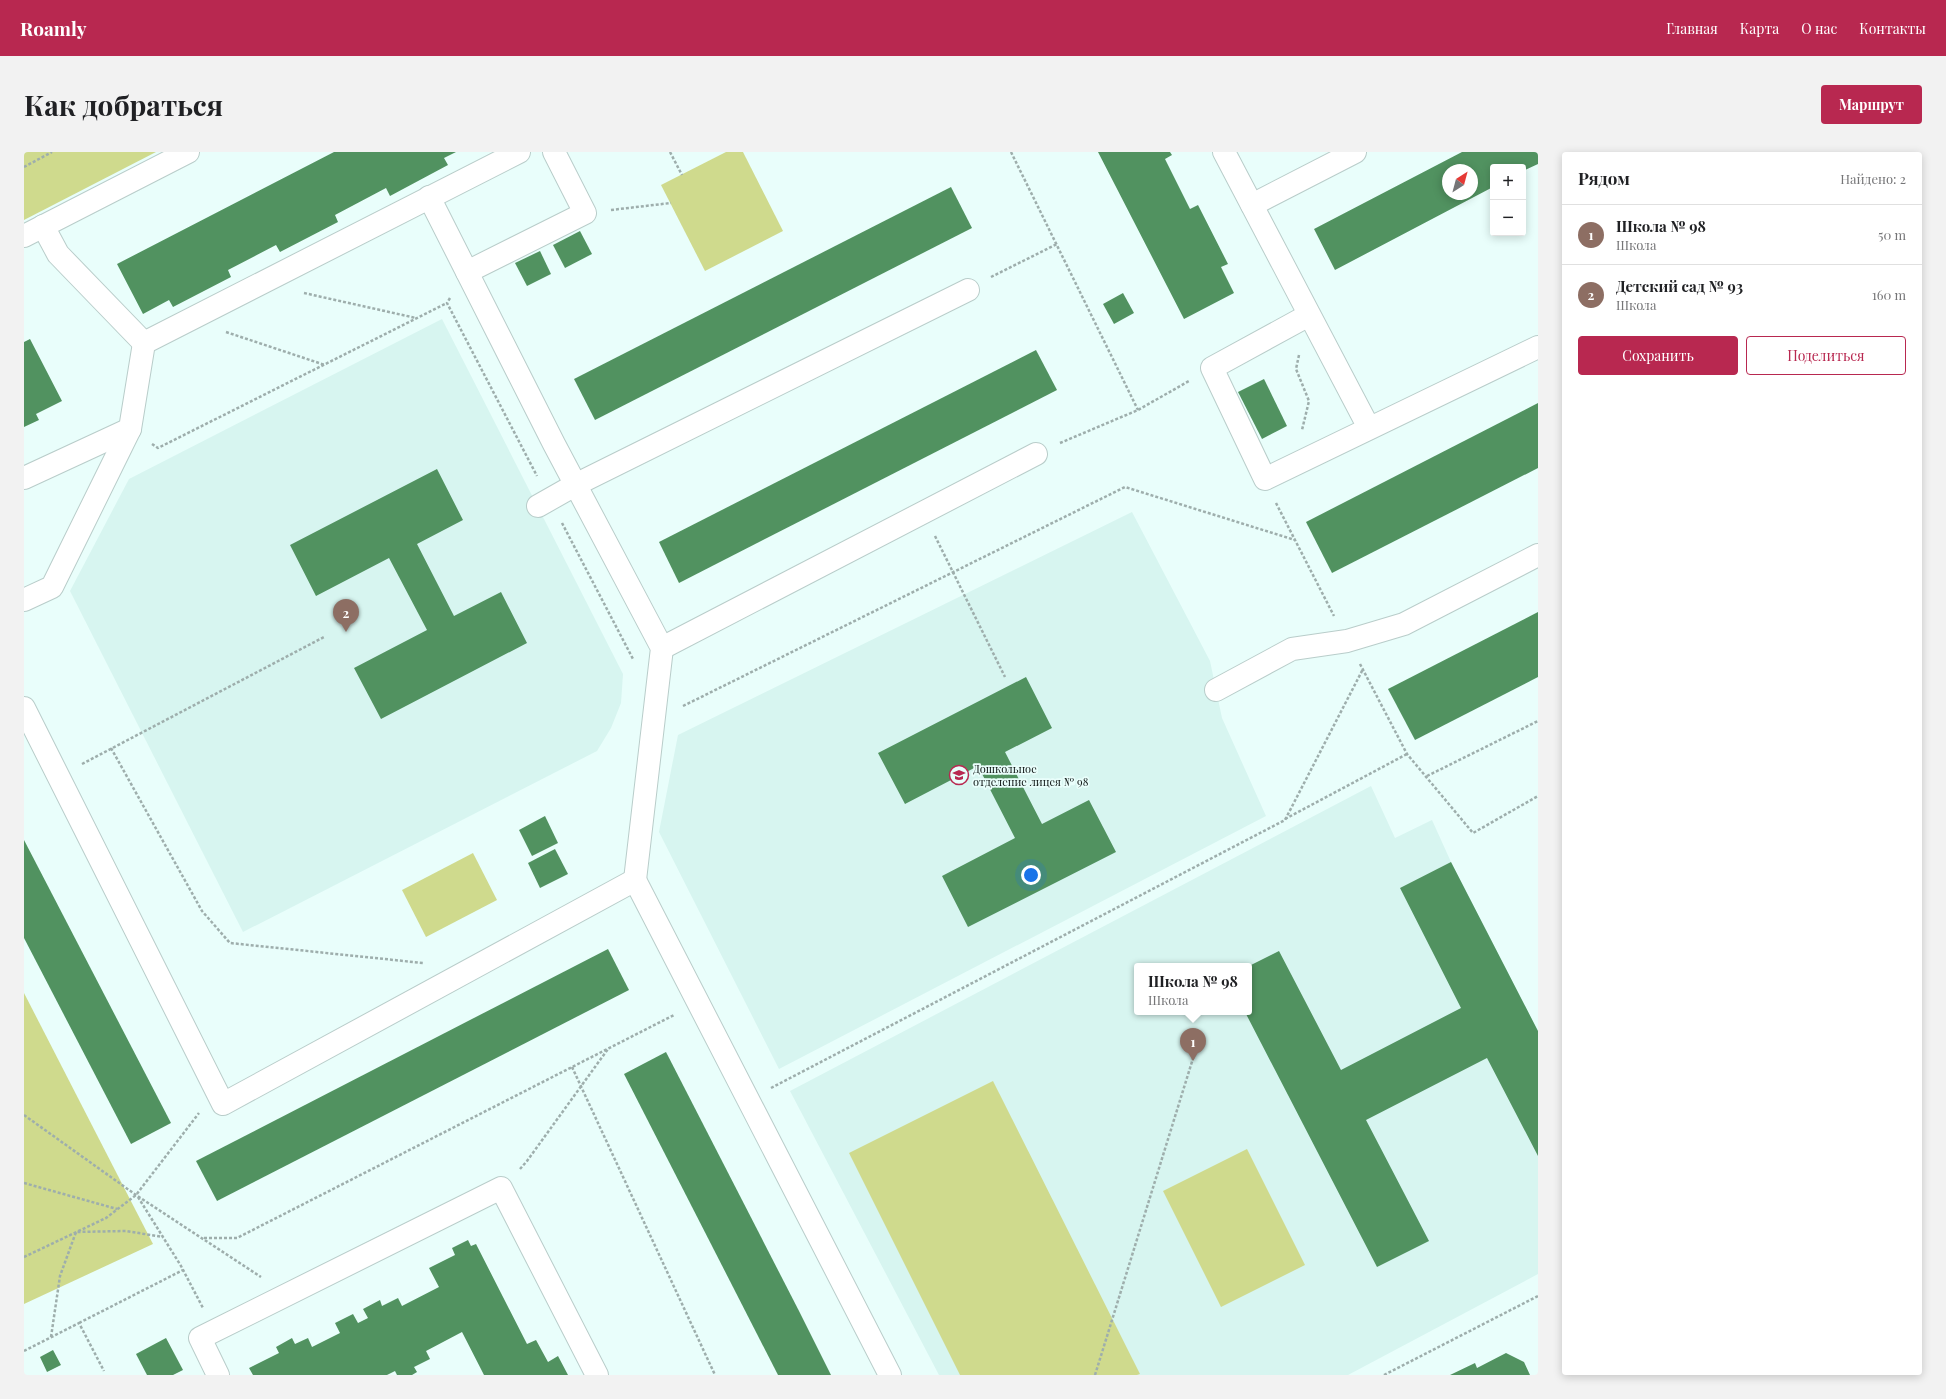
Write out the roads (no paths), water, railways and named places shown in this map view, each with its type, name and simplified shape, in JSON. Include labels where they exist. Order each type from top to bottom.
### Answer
[{"type":"street","points":[[24,236],[188,152]]},
{"type":"street","points":[[144,343],[519,152]]},
{"type":"street","points":[[467,272],[585,214],[554,152]]},
{"type":"street","points":[[1224,152],[1369,428]]},
{"type":"street","points":[[1252,205],[1355,152]]},
{"type":"street","points":[[429,197],[575,485],[662,648],[635,880],[890,1375]]},
{"type":"street","points":[[43,226],[58,254],[144,343]]},
{"type":"street","points":[[538,506],[575,485],[968,290]]},
{"type":"street","points":[[1309,315],[1212,368],[1264,479],[1538,347]]},
{"type":"street","points":[[24,600],[52,587],[130,429],[144,343]]},
{"type":"street","points":[[24,478],[130,429]]},
{"type":"street","points":[[662,648],[1036,454]]},
{"type":"street","points":[[1216,690],[1292,650],[1347,641],[1404,624],[1538,555]]},
{"type":"street","points":[[24,708],[223,1104],[635,880]]},
{"type":"street","points":[[218,1375],[200,1338],[501,1188],[598,1375]]},
{"type":"place","name":"Детский сад № 93","points":[[346,632]]},
{"type":"place","name":"Дошкольное отделение лицея № 98","points":[[959,775]]},
{"type":"place","name":"Школа № 98","points":[[1193,1061]]}]
